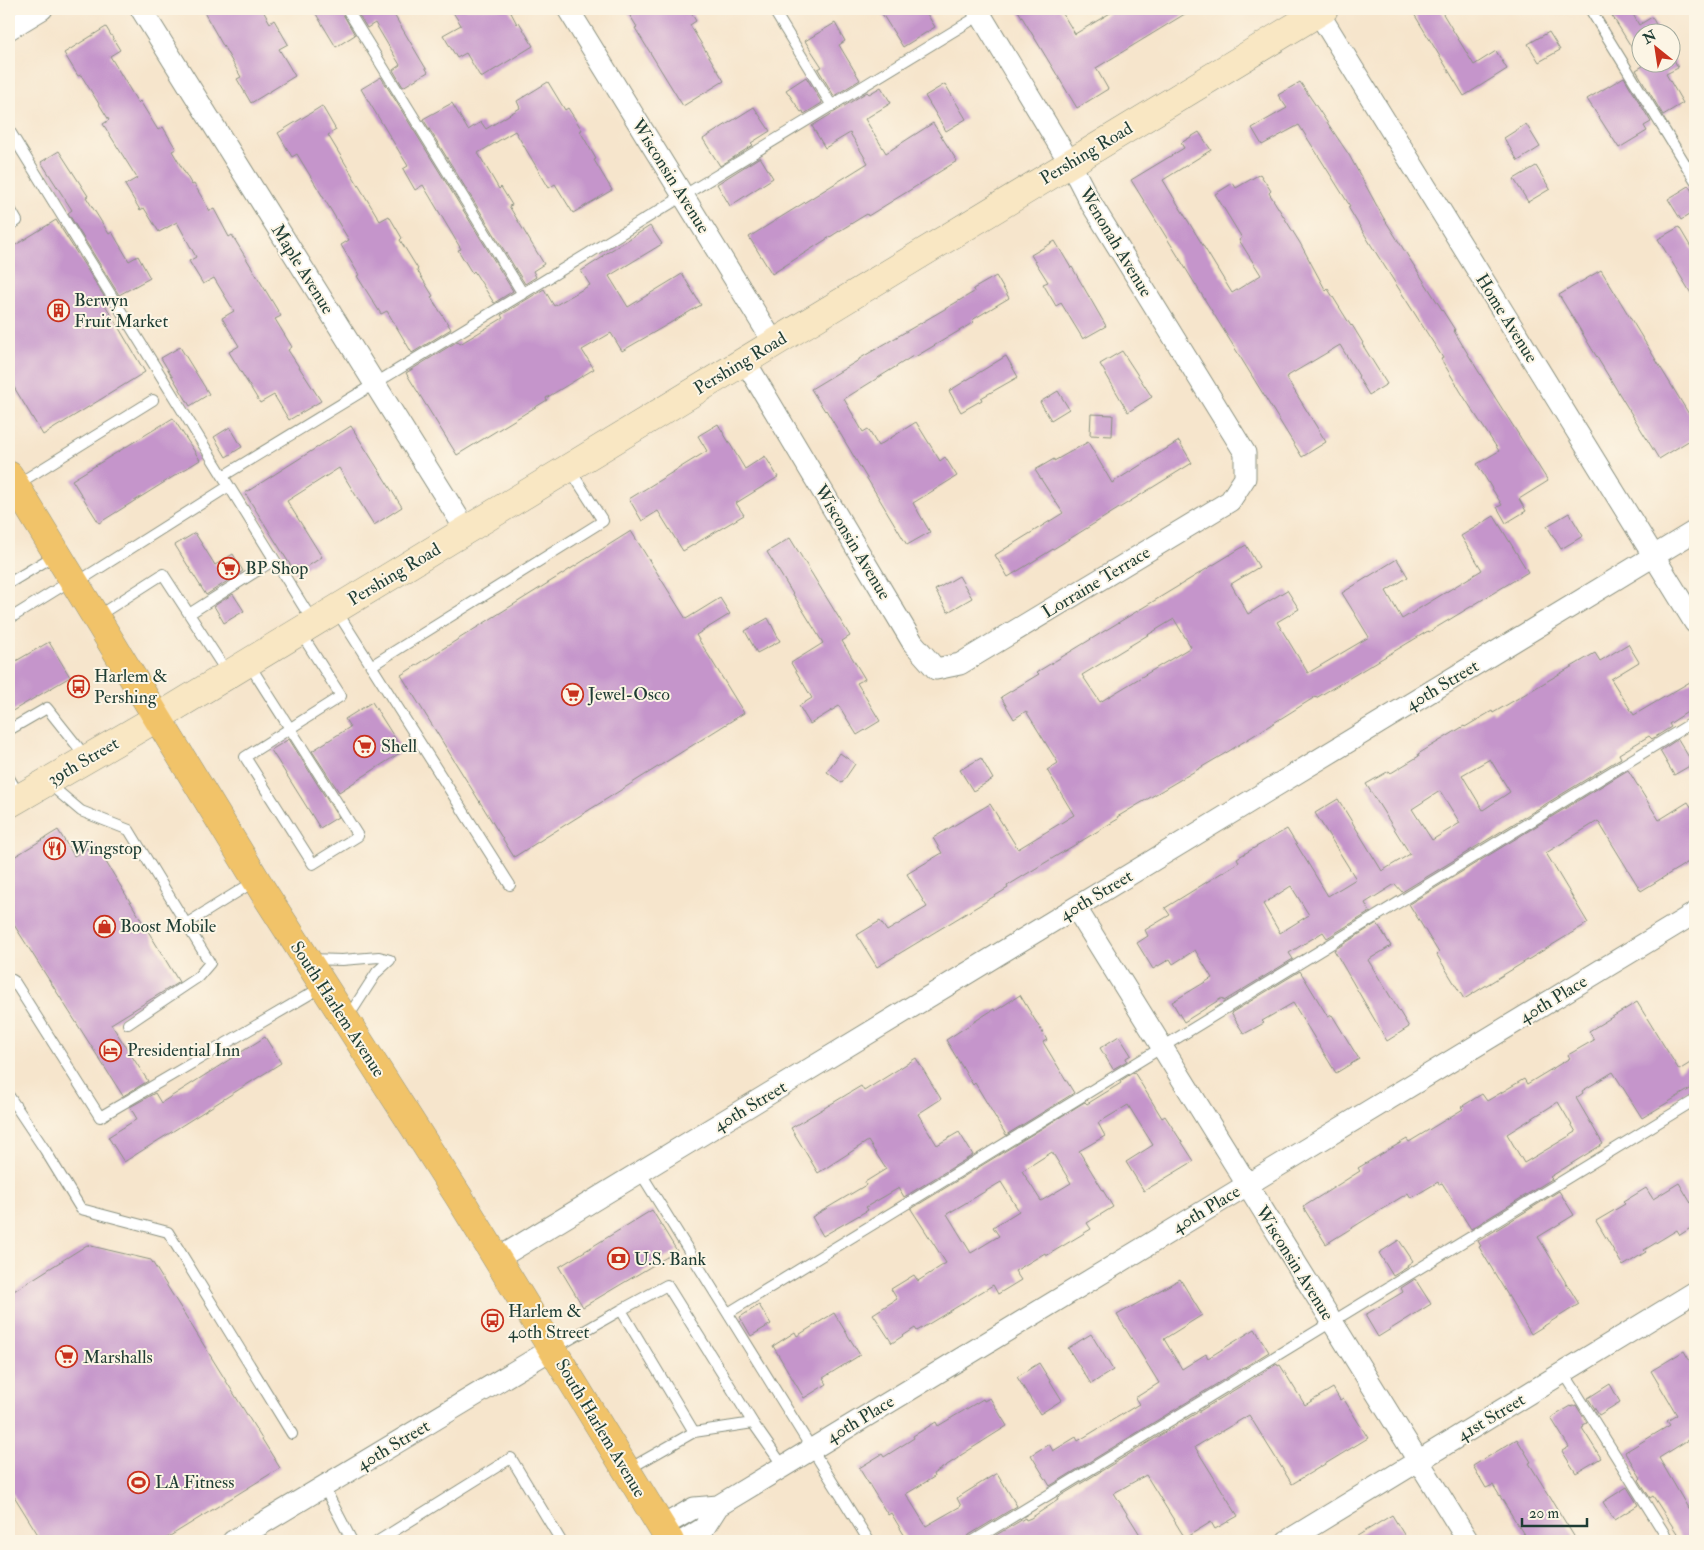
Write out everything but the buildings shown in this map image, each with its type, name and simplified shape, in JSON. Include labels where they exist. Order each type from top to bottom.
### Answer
[{"type":"main road","name":"Pershing Road","points":[[157,718],[1321,10]]},
{"type":"main road","name":"South Harlem Avenue","points":[[12,480],[257,880],[497,1259],[627,1470],[663,1534]]},
{"type":"main road","name":"39th Street","points":[[13,793],[47,782],[157,718]]},
{"type":"street","points":[[9,29],[42,9]]},
{"type":"street","name":"Maple Avenue","points":[[141,9],[466,530]]},
{"type":"street","name":"Wisconsin Avenue","points":[[568,9],[774,343]]},
{"type":"street","name":"Home Avenue","points":[[1321,10],[1695,623]]},
{"type":"street","name":"Wenonah Avenue","points":[[982,11],[1070,163],[1089,200],[1245,453],[1245,478]]},
{"type":"street","name":"Wisconsin Avenue","points":[[745,360],[914,643],[936,669]]},
{"type":"street","name":"Lorraine Terrace","points":[[936,669],[960,664],[1230,501],[1245,478]]},
{"type":"street","name":"40th Street","points":[[497,1259],[1695,531]]},
{"type":"street","name":"Wisconsin Avenue","points":[[1076,908],[1468,1541]]},
{"type":"street","name":"40th Place","points":[[683,1541],[704,1528],[718,1506],[1695,913]]},
{"type":"street","name":"41st Street","points":[[1288,1541],[1695,1292]]},
{"type":"street","name":"40th Street","points":[[233,1541],[552,1349]]},
{"type":"street","name":"40th Place","points":[[663,1534],[694,1508],[718,1506]]},
{"type":"lane","points":[[347,9],[523,294]]},
{"type":"lane","points":[[773,9],[832,106]]},
{"type":"lane","points":[[1590,9],[1695,180]]},
{"type":"lane","points":[[223,476],[832,106],[982,11]]},
{"type":"lane","points":[[9,130],[274,560],[316,621],[341,696],[290,728],[245,757],[313,864],[358,836],[290,728],[189,614],[164,574],[96,618]]},
{"type":"lane","points":[[9,207],[17,221],[9,226]]},
{"type":"lane","points":[[12,480],[153,400]]},
{"type":"lane","points":[[371,666],[603,521],[569,468]]},
{"type":"lane","points":[[9,619],[74,582],[229,486]]},
{"type":"lane","points":[[9,583],[57,554]]},
{"type":"lane","points":[[189,614],[274,560]]},
{"type":"lane","points":[[316,621],[371,666],[510,885]]},
{"type":"lane","points":[[9,730],[47,708],[87,758]]},
{"type":"lane","points":[[728,1313],[1695,721]]},
{"type":"lane","points":[[47,782],[81,811],[129,830],[210,963],[198,977],[128,1024]]},
{"type":"lane","points":[[186,924],[257,880]]},
{"type":"lane","points":[[307,958],[342,960],[379,957],[390,960],[378,972],[346,1020]]},
{"type":"lane","points":[[9,978],[14,981],[100,1117],[324,986]]},
{"type":"lane","points":[[9,1096],[82,1209],[168,1232],[292,1434]]},
{"type":"lane","points":[[973,1541],[1695,1100]]},
{"type":"lane","points":[[640,1172],[868,1541]]},
{"type":"lane","points":[[552,1349],[667,1285],[752,1423],[784,1466]]},
{"type":"lane","points":[[621,1310],[694,1432]]},
{"type":"lane","points":[[1564,1373],[1669,1541]]},
{"type":"lane","points":[[627,1470],[694,1432],[752,1423]]},
{"type":"lane","points":[[378,1541],[511,1458],[560,1541]]},
{"type":"lane","points":[[324,1487],[352,1541]]},
{"type":"place","name":"Berwyn Fruit Market","points":[[58,310]]},
{"type":"place","name":"BP Shop","points":[[229,568]]},
{"type":"place","name":"Harlem & Pershing","points":[[78,686]]},
{"type":"place","name":"Jewel-Osco","points":[[572,694]]},
{"type":"place","name":"Shell","points":[[365,746]]},
{"type":"place","name":"Wingstop","points":[[55,848]]},
{"type":"place","name":"Boost Mobile","points":[[104,926]]},
{"type":"place","name":"Presidential Inn","points":[[111,1050]]},
{"type":"place","name":"U.S. Bank","points":[[618,1259]]},
{"type":"place","name":"Harlem & 40th Street","points":[[492,1321]]},
{"type":"place","name":"Marshalls","points":[[67,1357]]},
{"type":"place","name":"LA Fitness","points":[[139,1482]]}]
